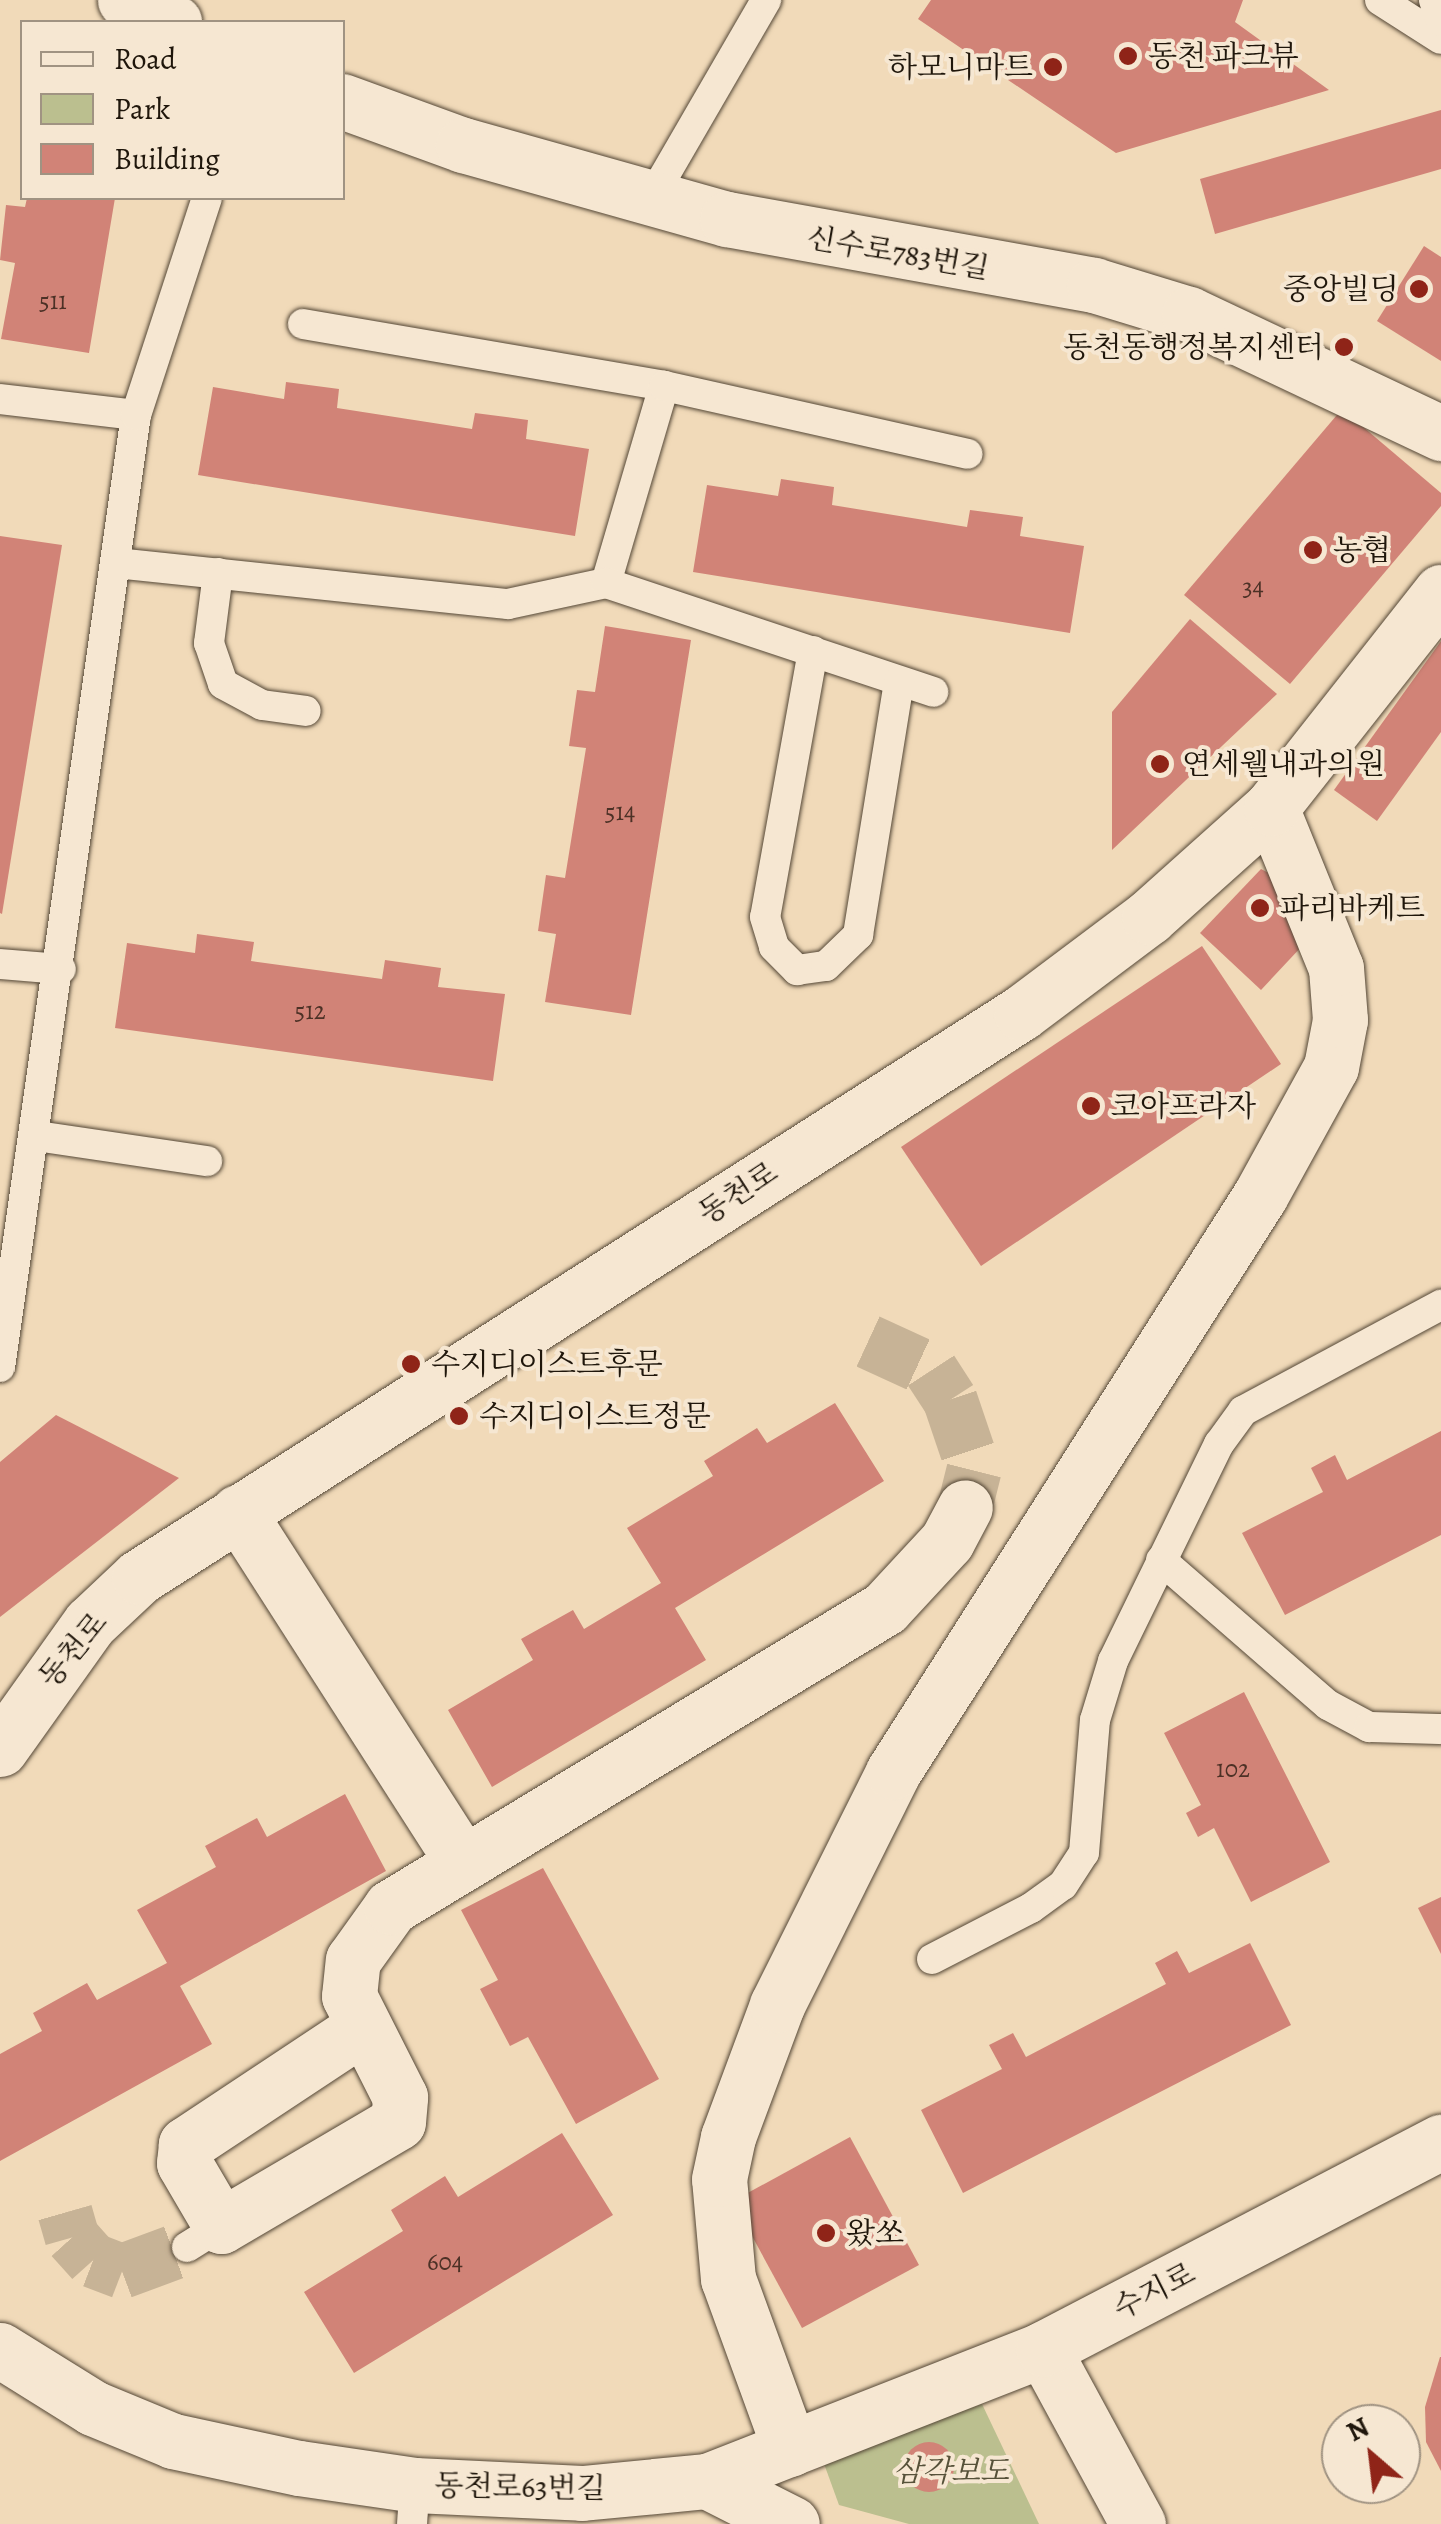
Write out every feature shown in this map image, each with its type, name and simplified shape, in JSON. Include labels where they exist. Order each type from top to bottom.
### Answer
[{"type":"street","points":[[125,0],[170,20]]},
{"type":"street","name":"신수로783번길","points":[[345,101],[463,145],[652,197],[864,249],[1094,285],[1189,314],[1441,433]]},
{"type":"street","name":"동천로","points":[[0,1749],[90,1624],[139,1578],[1022,1014],[1149,917],[1271,808],[1441,592]]},
{"type":"street","points":[[790,2449],[728,2279],[719,2178],[728,2137],[777,2006],[893,1772],[1260,1196],[1331,1067],[1340,1020],[1336,968],[1271,808]]},
{"type":"street","points":[[360,2028],[186,2144],[184,2163],[204,2236],[398,2122],[400,2096],[360,2028],[349,1996],[366,1932],[391,1907],[884,1608],[936,1554],[965,1507]]},
{"type":"street","points":[[238,1512],[463,1863]]},
{"type":"street","name":"수지로","points":[[1043,2349],[1441,2142]]},
{"type":"street","points":[[1043,2349],[1138,2524]]},
{"type":"street","name":"동천로63번길","points":[[0,2350],[93,2408],[173,2442],[413,2504],[708,2481],[1043,2349]]},
{"type":"street","points":[[708,2481],[792,2524]]},
{"type":"lane","points":[[652,197],[766,0]]},
{"type":"lane","points":[[1380,0],[1441,39]]},
{"type":"lane","points":[[1434,0],[1441,21]]},
{"type":"lane","points":[[0,1367],[37,1136],[136,414],[206,200]]},
{"type":"lane","points":[[302,324],[664,386],[967,454]]},
{"type":"lane","points":[[606,584],[664,386]]},
{"type":"lane","points":[[0,399],[136,414]]},
{"type":"lane","points":[[116,563],[508,604],[606,584],[933,692]]},
{"type":"lane","points":[[218,573],[209,643],[223,684],[262,706],[306,711]]},
{"type":"lane","points":[[813,651],[764,916],[774,948],[797,970],[826,966],[858,935],[898,681]]},
{"type":"lane","points":[[0,964],[60,969]]},
{"type":"lane","points":[[37,1136],[207,1161]]},
{"type":"lane","points":[[932,1959],[1030,1908],[1063,1886],[1084,1853],[1095,1720],[1112,1661],[1160,1560],[1244,1411],[1441,1305]]},
{"type":"lane","points":[[1160,1560],[1328,1705],[1369,1727],[1441,1729]]},
{"type":"green space","name":"삼각보도","points":[[982,2404],[1039,2524],[909,2524],[839,2505],[823,2461]]},
{"type":"building","name":"동천 파크뷰","points":[[931,0],[1243,0],[1235,22],[1329,90],[1116,153],[918,19]]},
{"type":"building","points":[[1441,110],[1441,169],[1215,234],[1200,179]]},
{"type":"building","points":[[27,200],[115,200],[89,353],[1,339],[15,263],[0,260],[6,205],[25,207]]},
{"type":"building","name":"중앙빌딩","points":[[1424,246],[1441,257],[1441,361],[1377,321]]},
{"type":"building","points":[[286,382],[339,389],[337,408],[472,429],[475,413],[528,420],[526,439],[589,449],[575,536],[198,475],[213,387],[284,399]]},
{"type":"building","name":"농협","points":[[1342,409],[1441,493],[1441,506],[1290,684],[1184,595]]},
{"type":"building","points":[[781,479],[834,487],[832,505],[967,527],[970,510],[1023,517],[1020,536],[1084,546],[1070,633],[693,572],[707,485],[778,496]]},
{"type":"building","points":[[0,536],[62,545],[2,914],[0,913]]},
{"type":"building","points":[[1190,619],[1277,694],[1112,850],[1112,712]]},
{"type":"building","points":[[605,626],[691,640],[631,1015],[545,1002],[556,934],[538,931],[546,875],[565,878],[586,748],[569,746],[577,690],[595,692]]},
{"type":"building","points":[[1441,641],[1441,732],[1377,821],[1334,790]]},
{"type":"building","name":"파리바케트","points":[[1261,869],[1290,884],[1304,944],[1261,990],[1200,933]]},
{"type":"building","points":[[197,934],[254,942],[251,961],[382,979],[385,960],[441,968],[438,987],[505,994],[493,1081],[115,1028],[127,943],[195,953]]},
{"type":"building","name":"코아프라자","points":[[1202,946],[1281,1064],[981,1266],[901,1147]]},
{"type":"building","points":[[835,1403],[884,1481],[675,1608],[706,1660],[492,1787],[448,1710],[533,1660],[521,1639],[573,1610],[584,1629],[661,1583],[627,1528],[713,1476],[704,1461],[757,1428],[767,1443]]},
{"type":"building","points":[[56,1415],[179,1478],[0,1617],[0,1462]]},
{"type":"building","points":[[1441,1431],[1441,1535],[1285,1615],[1242,1533],[1323,1492],[1311,1468],[1335,1455],[1347,1480]]},
{"type":"building","points":[[1244,1692],[1330,1862],[1251,1902],[1214,1828],[1198,1837],[1186,1813],[1201,1805],[1164,1733]]},
{"type":"building","points":[[345,1794],[386,1871],[180,1986],[212,2044],[0,2161],[0,2054],[42,2031],[33,2013],[87,1983],[97,2000],[167,1963],[137,1910],[216,1867],[205,1846],[257,1818],[267,1837]]},
{"type":"building","points":[[543,1868],[659,2079],[576,2124],[528,2037],[510,2046],[480,1989],[498,1980],[461,1910]]},
{"type":"building","points":[[1441,1897],[1441,1954],[1418,1908]]},
{"type":"building","points":[[1250,1943],[1291,2025],[963,2193],[921,2110],[1002,2069],[989,2045],[1013,2033],[1026,2057],[1166,1984],[1155,1963],[1177,1951],[1189,1973]]},
{"type":"building","points":[[562,2133],[613,2215],[354,2373],[304,2292],[403,2231],[391,2210],[445,2176],[458,2197]]},
{"type":"building","name":"왔쏘","points":[[850,2137],[919,2265],[802,2328],[733,2201]]},
{"type":"building","points":[[1440,2357],[1441,2471],[1426,2442],[1425,2407]]},
{"type":"building","points":[[929,2442],[946,2450],[954,2467],[946,2484],[929,2492],[912,2484],[904,2467],[912,2450]]},
{"type":"tunnel","points":[[868,1341],[931,1370],[950,1399],[974,1470],[965,1507]]},
{"type":"tunnel","points":[[65,2212],[72,2237],[93,2260],[122,2271],[187,2247]]},
{"type":"place","name":"동천 파크뷰","points":[[1128,56]]},
{"type":"place","name":"하모니마트","points":[[1053,67]]},
{"type":"place","name":"중앙빌딩","points":[[1419,289]]},
{"type":"place","name":"동천동행정복지센터","points":[[1344,347]]},
{"type":"place","name":"농협","points":[[1313,550]]},
{"type":"place","name":"연세웰내과의원","points":[[1160,764]]},
{"type":"place","name":"파리바케트","points":[[1260,908]]},
{"type":"place","name":"코아프라자","points":[[1091,1106]]},
{"type":"place","name":"수지디이스트후문","points":[[411,1364]]},
{"type":"place","name":"수지디이스트정문","points":[[459,1416]]},
{"type":"place","name":"왔쏘","points":[[826,2233]]}]
